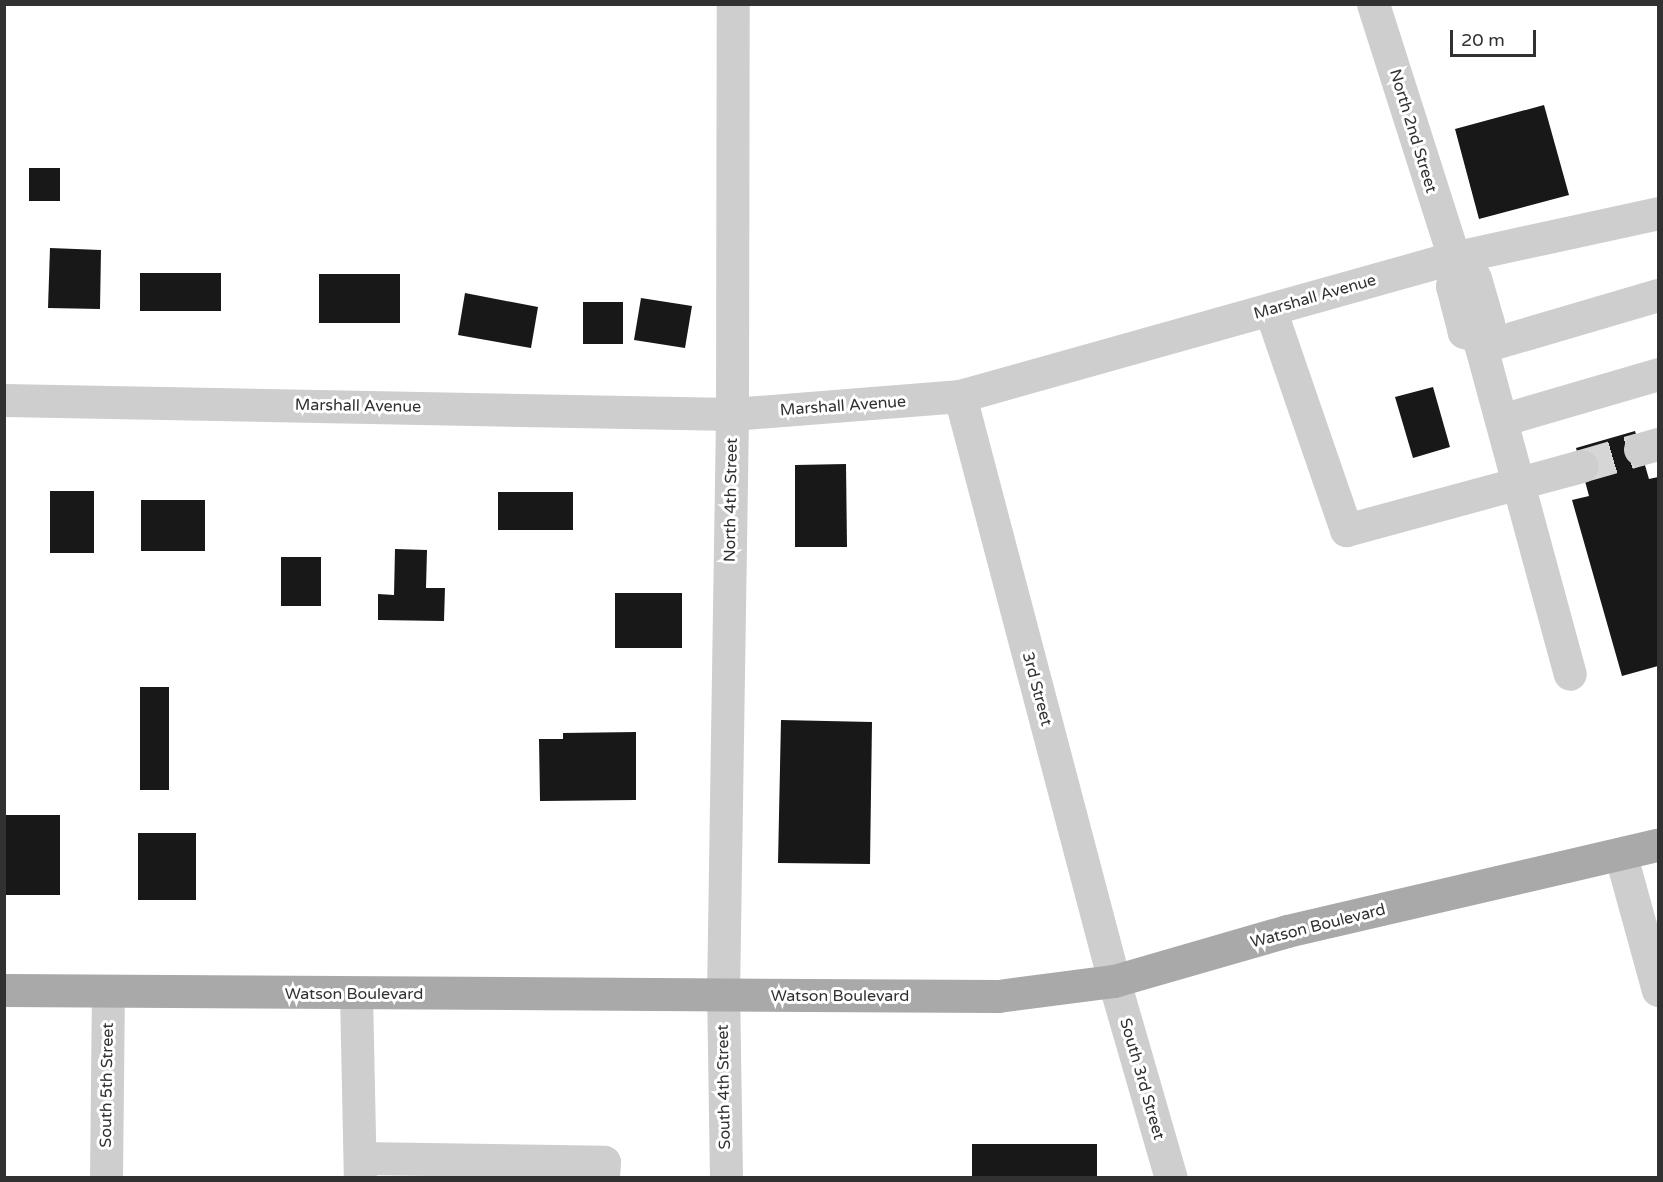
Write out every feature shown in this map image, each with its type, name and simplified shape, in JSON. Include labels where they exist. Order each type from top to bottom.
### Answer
[{"type":"main road","name":"Watson Boulevard","points":[[4,990],[108,993],[998,996],[1114,981],[1287,931],[1621,856],[1659,845]]},
{"type":"street","name":"North 4th Street","points":[[723,996],[732,414],[733,4]]},
{"type":"street","name":"North 2nd Street","points":[[1374,4],[1456,266]]},
{"type":"street","name":"Marshall Avenue","points":[[4,400],[732,414],[960,396],[1270,309],[1456,266],[1659,213]]},
{"type":"street","points":[[1456,266],[1475,278],[1488,322],[1480,341],[1517,485],[1570,674]]},
{"type":"street","points":[[1480,341],[1659,296]]},
{"type":"street","points":[[1270,309],[1346,530],[1581,466]]},
{"type":"street","points":[[1501,420],[1659,374]]},
{"type":"street","name":"3rd Street","points":[[960,396],[1114,981]]},
{"type":"street","points":[[1621,856],[1659,990]]},
{"type":"street","name":"South 3rd Street","points":[[1114,981],[1171,1178]]},
{"type":"street","name":"South 5th Street","points":[[106,1178],[108,993]]},
{"type":"street","points":[[356,993],[360,1168],[604,1162],[603,1178]]},
{"type":"street","name":"South 4th Street","points":[[723,996],[726,1178]]},
{"type":"building","points":[[1544,105],[1569,195],[1479,219],[1455,129]]},
{"type":"building","points":[[29,168],[60,168],[60,201],[29,201]]},
{"type":"building","points":[[50,248],[101,250],[100,309],[48,308]]},
{"type":"building","points":[[140,273],[221,273],[221,311],[140,311]]},
{"type":"building","points":[[319,274],[400,274],[400,323],[319,323]]},
{"type":"building","points":[[465,293],[538,307],[531,348],[458,335]]},
{"type":"building","points":[[641,298],[692,306],[685,348],[634,340]]},
{"type":"building","points":[[583,302],[623,302],[623,344],[583,344]]},
{"type":"building","points":[[1433,387],[1450,447],[1413,458],[1395,397]]},
{"type":"building","points":[[1635,431],[1649,479],[1658,477],[1658,666],[1622,676],[1572,500],[1589,496],[1576,448]]},
{"type":"building","points":[[846,464],[847,547],[795,547],[795,465]]},
{"type":"building","points":[[50,491],[94,491],[94,553],[50,553]]},
{"type":"building","points":[[498,492],[573,492],[573,530],[498,530]]},
{"type":"building","points":[[141,500],[205,500],[205,551],[141,551]]},
{"type":"building","points":[[395,549],[427,550],[426,588],[445,588],[444,621],[378,620],[378,594],[394,595]]},
{"type":"building","points":[[281,557],[321,557],[321,606],[281,606]]},
{"type":"building","points":[[615,593],[682,593],[682,648],[615,648]]},
{"type":"building","points":[[140,687],[169,687],[169,790],[140,790]]},
{"type":"building","points":[[781,720],[872,722],[870,864],[778,863]]},
{"type":"building","points":[[636,732],[636,800],[540,801],[539,739],[563,739],[563,733]]},
{"type":"building","points":[[5,815],[60,815],[60,895],[5,895]]},
{"type":"building","points":[[138,833],[196,833],[196,900],[138,900]]},
{"type":"building","points":[[972,1144],[1097,1144],[1097,1178],[972,1178]]},
{"type":"tunnel","points":[[1581,466],[1640,449]]}]
